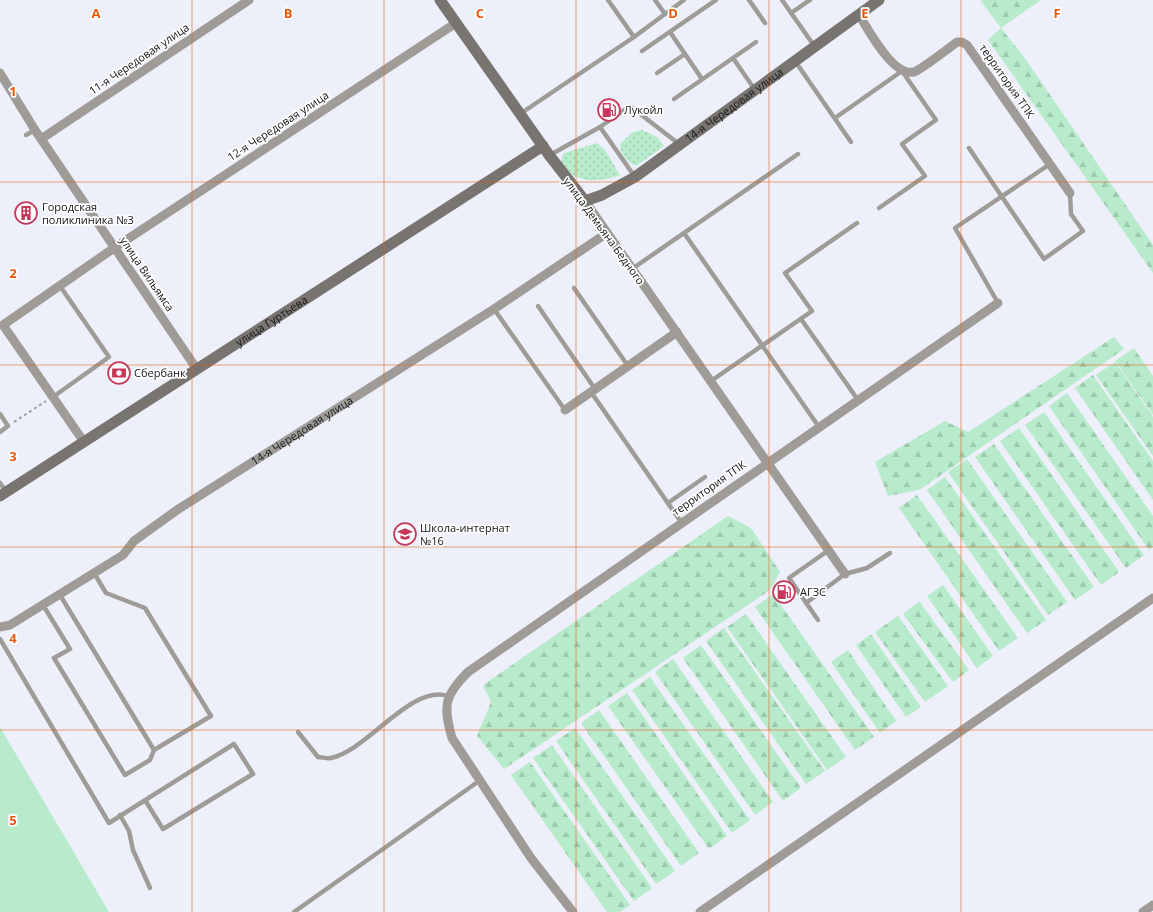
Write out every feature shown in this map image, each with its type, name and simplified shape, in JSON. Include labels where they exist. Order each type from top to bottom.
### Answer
[{"type":"main road","name":"улица Демьяна Бедного","points":[[440,0],[546,151],[585,201]]},
{"type":"main road","name":"14-я Чередовая улица","points":[[585,201],[602,195],[635,177],[879,0]]},
{"type":"main road","name":"улица Гуртьева","points":[[2,490],[84,442],[196,368],[546,151]]},
{"type":"street","name":"11-я Чередовая улица","points":[[41,139],[249,0]]},
{"type":"street","points":[[858,15],[889,60],[902,71]]},
{"type":"street","name":"12-я Чередовая улица","points":[[1,323],[60,286],[114,248],[456,23]]},
{"type":"street","name":"территория ТПК","points":[[902,71],[914,72],[957,42],[962,42],[967,45],[1070,193]]},
{"type":"street","name":"улица Вильямса","points":[[0,73],[35,130],[196,368]]},
{"type":"street","name":"улица Демьяна Бедного","points":[[585,201],[845,574]]},
{"type":"street","name":"14-я Чередовая улица","points":[[0,626],[10,625],[123,555],[134,541],[177,510],[494,309],[607,233]]},
{"type":"street","name":"территория ТПК","points":[[447,700],[455,685],[468,672],[681,522],[998,303]]},
{"type":"street","points":[[1,323],[84,442]]},
{"type":"street","points":[[564,410],[676,332]]},
{"type":"street","points":[[700,912],[1153,598]]},
{"type":"street","points":[[447,700],[447,720],[452,738],[479,782],[531,858],[572,912]]},
{"type":"street","points":[[1143,912],[1153,905]]},
{"type":"lane","points":[[608,0],[634,37]]},
{"type":"lane","points":[[655,0],[664,14]]},
{"type":"lane","points":[[520,114],[634,37],[684,0]]},
{"type":"lane","points":[[642,51],[716,0]]},
{"type":"lane","points":[[749,0],[765,23]]},
{"type":"lane","points":[[783,0],[815,47]]},
{"type":"lane","points":[[791,13],[810,0]]},
{"type":"lane","points":[[670,32],[702,79]]},
{"type":"lane","points":[[674,99],[756,42]]},
{"type":"lane","points":[[657,73],[685,54]]},
{"type":"lane","points":[[733,58],[755,90]]},
{"type":"lane","points":[[795,61],[851,142]]},
{"type":"lane","points":[[835,118],[902,71],[936,120],[902,144],[924,176],[879,208]]},
{"type":"lane","points":[[546,151],[600,127],[630,106],[681,145]]},
{"type":"lane","points":[[600,127],[635,177]]},
{"type":"lane","points":[[26,136],[35,130]]},
{"type":"lane","points":[[969,148],[1044,259],[1083,232],[1071,214],[1070,193]]},
{"type":"lane","points":[[632,269],[798,154]]},
{"type":"lane","points":[[998,303],[955,228],[1050,164]]},
{"type":"lane","points":[[711,381],[812,312],[785,274],[857,223]]},
{"type":"lane","points":[[684,233],[819,427]]},
{"type":"lane","points":[[52,397],[109,357],[60,286]]},
{"type":"lane","points":[[574,288],[628,366]]},
{"type":"lane","points":[[538,306],[681,522]]},
{"type":"lane","points":[[494,309],[564,410]]},
{"type":"lane","points":[[801,319],[858,400]]},
{"type":"lane","points":[[0,414],[8,426],[0,432]]},
{"type":"lane","points":[[668,503],[705,477]]},
{"type":"lane","points":[[818,620],[788,578],[829,550]]},
{"type":"lane","points":[[806,603],[845,574],[867,568],[890,553]]},
{"type":"lane","points":[[43,605],[70,649],[54,658],[125,775],[150,760],[154,750],[211,716],[145,608],[106,593],[94,573]]},
{"type":"lane","points":[[60,595],[154,750]]},
{"type":"lane","points":[[0,639],[109,822],[234,744],[252,774],[163,829],[145,800]]},
{"type":"lane","points":[[298,732],[318,757],[330,758],[345,753],[416,701],[430,695],[447,700]]},
{"type":"lane","points":[[294,912],[479,782]]},
{"type":"lane","points":[[120,815],[129,831],[133,850],[150,888]]},
{"type":"path","points":[[8,426],[52,397]]},
{"type":"green space","points":[[980,0],[1041,0],[1001,28]]},
{"type":"green space","points":[[1001,28],[1024,57],[1153,245],[1153,273],[988,40]]},
{"type":"green space","points":[[642,130],[657,137],[664,146],[636,166],[625,157],[621,151],[620,144],[633,132]]},
{"type":"green space","points":[[597,143],[605,150],[620,175],[605,179],[590,180],[583,179],[569,173],[561,160],[564,153]]},
{"type":"green space","points":[[1114,337],[1124,349],[919,490],[888,496],[875,462],[945,421],[968,432]]},
{"type":"green space","points":[[1134,348],[1153,376],[1153,415],[1115,361]]},
{"type":"green space","points":[[1115,362],[1153,417],[1153,456],[1096,375]]},
{"type":"green space","points":[[1093,375],[1153,461],[1153,500],[1075,388]]},
{"type":"green space","points":[[1067,393],[1153,516],[1153,547],[1149,550],[1049,406]]},
{"type":"green space","points":[[1044,412],[1144,555],[1126,568],[1025,425]]},
{"type":"green space","points":[[1019,428],[1119,572],[1101,585],[1000,441]]},
{"type":"green space","points":[[994,444],[1094,587],[1075,600],[975,457]]},
{"type":"green space","points":[[967,459],[1067,602],[1048,615],[948,472]]},
{"type":"green space","points":[[945,477],[1046,620],[1027,633],[927,490]]},
{"type":"green space","points":[[917,495],[1018,638],[999,651],[899,508]]},
{"type":"green space","points":[[728,516],[751,528],[780,572],[770,590],[504,769],[477,736],[491,702],[483,685]]},
{"type":"green space","points":[[943,585],[993,656],[977,668],[927,596]]},
{"type":"green space","points":[[773,594],[874,737],[855,750],[755,607]]},
{"type":"green space","points":[[919,601],[969,670],[953,682],[903,614]]},
{"type":"green space","points":[[746,614],[846,757],[827,770],[727,627]]},
{"type":"green space","points":[[898,616],[948,686],[925,702],[875,632]]},
{"type":"green space","points":[[724,628],[825,771],[806,784],[706,641]]},
{"type":"green space","points":[[871,634],[921,707],[906,717],[856,645]]},
{"type":"green space","points":[[701,645],[801,788],[783,801],[683,658]]},
{"type":"green space","points":[[848,650],[896,721],[880,733],[831,662]]},
{"type":"green space","points":[[673,659],[773,802],[755,815],[655,672]]},
{"type":"green space","points":[[650,677],[750,820],[732,833],[632,690]]},
{"type":"green space","points":[[627,693],[727,836],[709,849],[608,706]]},
{"type":"green space","points":[[599,710],[699,853],[681,866],[581,723]]},
{"type":"green space","points":[[0,727],[109,912],[0,912]]},
{"type":"green space","points":[[575,728],[675,871],[656,884],[556,741]]},
{"type":"green space","points":[[552,745],[652,888],[634,901],[533,758]]},
{"type":"green space","points":[[530,762],[630,905],[620,912],[607,912],[511,775]]},
{"type":"place","name":"Лукойл","points":[[609,110]]},
{"type":"place","name":"Городская поликлиника №3","points":[[26,213]]},
{"type":"place","name":"Сбербанк","points":[[119,373]]},
{"type":"place","name":"Школа-интернат №16","points":[[405,534]]},
{"type":"place","name":"АГЗС","points":[[784,592]]}]
